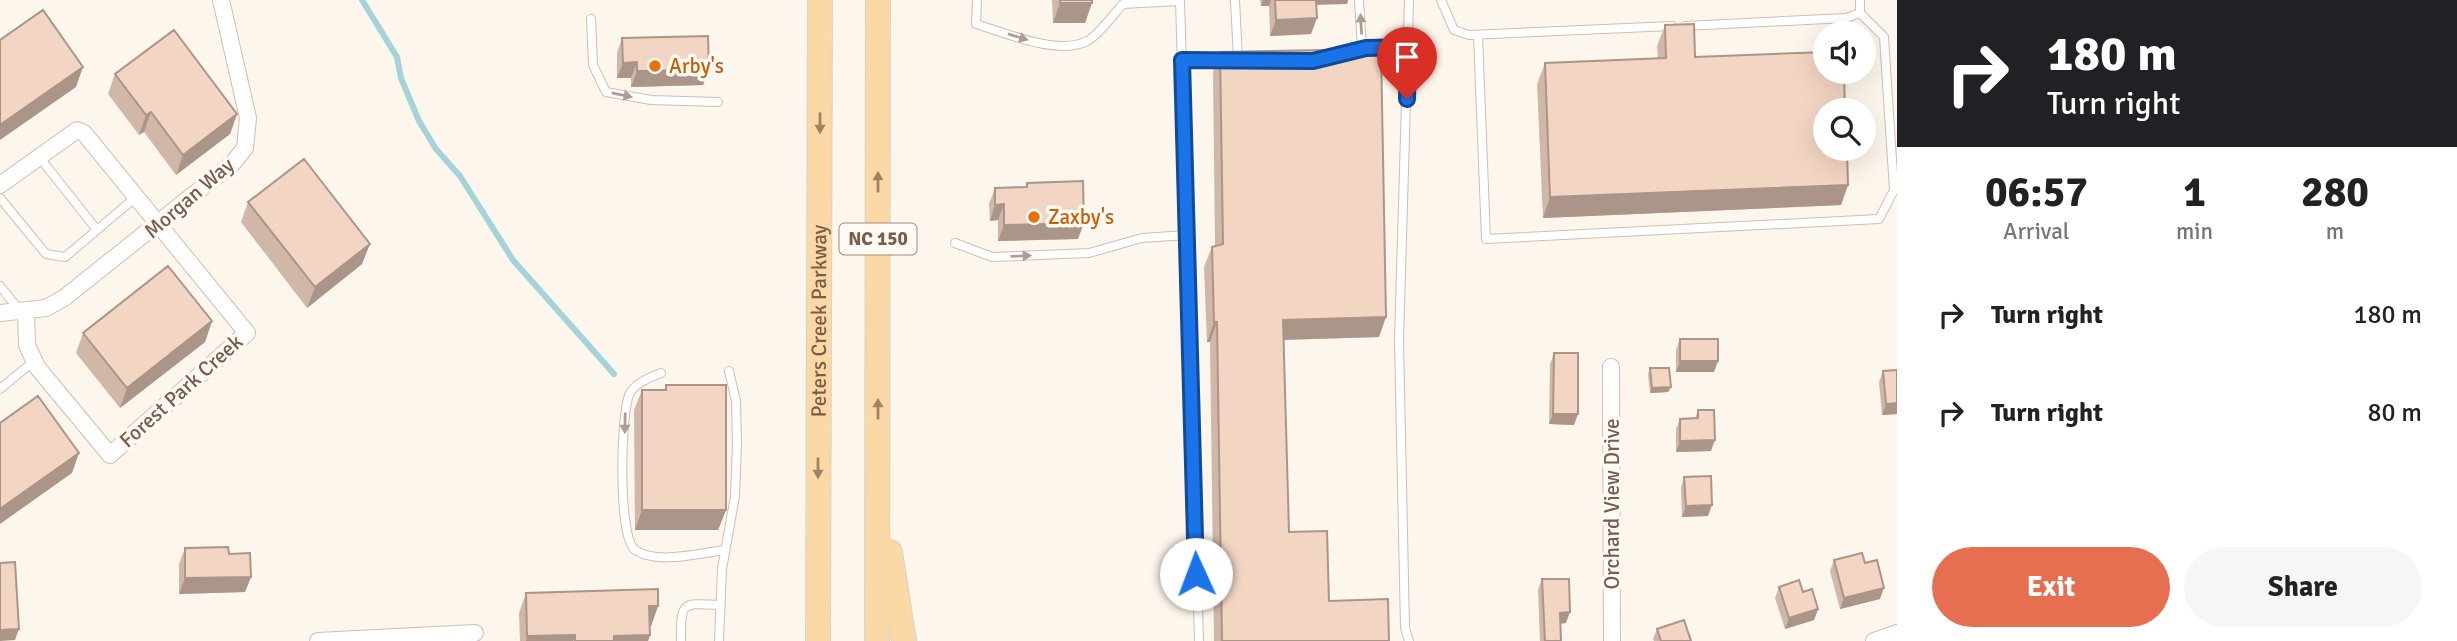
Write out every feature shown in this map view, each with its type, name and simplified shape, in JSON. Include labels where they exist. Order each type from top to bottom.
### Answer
[{"type":"main road","name":"Peters Creek Parkway","points":[[818,641],[820,0]]},
{"type":"main road","name":"NC 150","points":[[877,641],[878,0]]},
{"type":"main road","points":[[878,477],[904,641]]},
{"type":"main road","points":[[801,641],[818,528]]},
{"type":"street","name":"Morgan Way","points":[[0,313],[46,308],[80,288],[232,164],[244,148],[248,118],[221,0]]},
{"type":"street","points":[[0,185],[77,130],[84,133],[159,225]]},
{"type":"street","name":"Forest Park Creek","points":[[24,312],[27,345],[34,361],[110,455],[247,333],[159,225]]},
{"type":"street","name":"Orchard View Drive","points":[[1611,367],[1612,641]]},
{"type":"street","points":[[318,641],[475,633]]},
{"type":"street","points":[[1874,641],[1897,634]]},
{"type":"lane","points":[[977,0],[976,24],[1035,42],[1065,46],[1088,40],[1123,4],[1180,1],[1199,641]]},
{"type":"lane","points":[[1235,0],[1238,60]]},
{"type":"lane","points":[[1359,0],[1362,48]]},
{"type":"lane","points":[[1409,0],[1399,340],[1405,628],[1409,641]]},
{"type":"lane","points":[[1441,0],[1454,30],[1478,35],[1846,18],[1860,13]]},
{"type":"lane","points":[[1478,35],[1486,239],[1879,219],[1894,190],[1884,37],[1860,13],[1860,0]]},
{"type":"lane","points":[[591,19],[593,65],[606,92],[651,100],[719,102]]},
{"type":"lane","points":[[1342,52],[1362,48],[1408,47]]},
{"type":"lane","points":[[1182,60],[1250,60]]},
{"type":"lane","points":[[40,158],[97,230]]},
{"type":"lane","points":[[0,198],[46,254],[65,257],[136,197]]},
{"type":"lane","points":[[955,243],[992,257],[1089,253],[1142,238],[1186,235]]},
{"type":"lane","points":[[0,286],[24,312]]},
{"type":"lane","points":[[0,389],[34,361]]},
{"type":"lane","points":[[719,641],[724,550],[735,496],[737,444],[736,401],[729,371]]},
{"type":"lane","points":[[661,373],[634,387],[626,406],[624,513],[628,540],[636,551],[649,555],[724,550]]},
{"type":"lane","points":[[681,641],[681,611],[685,607],[694,603],[721,605]]},
{"type":"building","points":[[1060,0],[1092,0],[1092,3],[1060,3]]},
{"type":"building","points":[[1275,0],[1316,0],[1317,18],[1276,20]]},
{"type":"building","points":[[43,10],[83,67],[0,125],[0,40]]},
{"type":"building","points":[[1694,24],[1695,57],[1813,52],[1813,84],[1844,84],[1845,98],[1813,98],[1813,161],[1847,161],[1848,185],[1550,197],[1545,63],[1666,58],[1665,25]]},
{"type":"building","points":[[174,30],[237,114],[183,155],[151,112],[146,115],[115,74]]},
{"type":"building","points":[[708,36],[709,70],[637,71],[637,62],[623,63],[622,38]]},
{"type":"building","points":[[1381,49],[1386,317],[1283,320],[1289,532],[1327,531],[1329,601],[1388,599],[1389,641],[1222,641],[1217,322],[1214,322],[1212,247],[1223,244],[1220,52]]},
{"type":"building","points":[[304,159],[370,244],[315,287],[248,202]]},
{"type":"building","points":[[1083,181],[1084,223],[1004,225],[1004,204],[995,205],[995,188],[1027,187],[1027,183]]},
{"type":"building","points":[[168,266],[212,321],[127,388],[83,333]]},
{"type":"building","points":[[1680,339],[1718,339],[1718,361],[1680,361]]},
{"type":"building","points":[[1554,353],[1578,353],[1578,414],[1553,414]]},
{"type":"building","points":[[1650,368],[1669,368],[1671,387],[1652,388]]},
{"type":"building","points":[[1897,370],[1897,403],[1886,404],[1883,371]]},
{"type":"building","points":[[666,385],[726,385],[726,510],[642,510],[642,390],[666,390]]},
{"type":"building","points":[[38,396],[79,453],[0,509],[0,423]]},
{"type":"building","points":[[1698,410],[1714,410],[1715,440],[1680,441],[1680,419],[1698,418]]},
{"type":"building","points":[[1711,476],[1712,505],[1686,506],[1684,477]]},
{"type":"building","points":[[228,547],[229,554],[250,553],[251,577],[185,578],[185,548]]},
{"type":"building","points":[[1862,553],[1865,563],[1877,560],[1884,588],[1844,598],[1834,560]]},
{"type":"building","points":[[15,562],[19,629],[0,630],[0,563]]},
{"type":"building","points":[[1542,579],[1569,579],[1570,612],[1560,613],[1561,641],[1545,641]]},
{"type":"building","points":[[1799,580],[1803,592],[1812,589],[1818,609],[1789,618],[1779,587]]},
{"type":"building","points":[[658,589],[658,606],[649,606],[650,635],[614,636],[614,641],[575,641],[575,635],[527,636],[526,593]]},
{"type":"building","points":[[1684,620],[1691,641],[1661,641],[1657,629]]},
{"type":"waterway","points":[[362,0],[397,57],[401,78],[419,121],[436,149],[460,176],[513,260],[614,374]]},
{"type":"place","name":"Arby's","points":[[655,66]]},
{"type":"place","name":"Zaxby's","points":[[1034,217]]},
{"type":"route","points":[[1196,574],[1182,60],[1313,61],[1332,54],[1366,48],[1408,47],[1407,99]]}]
